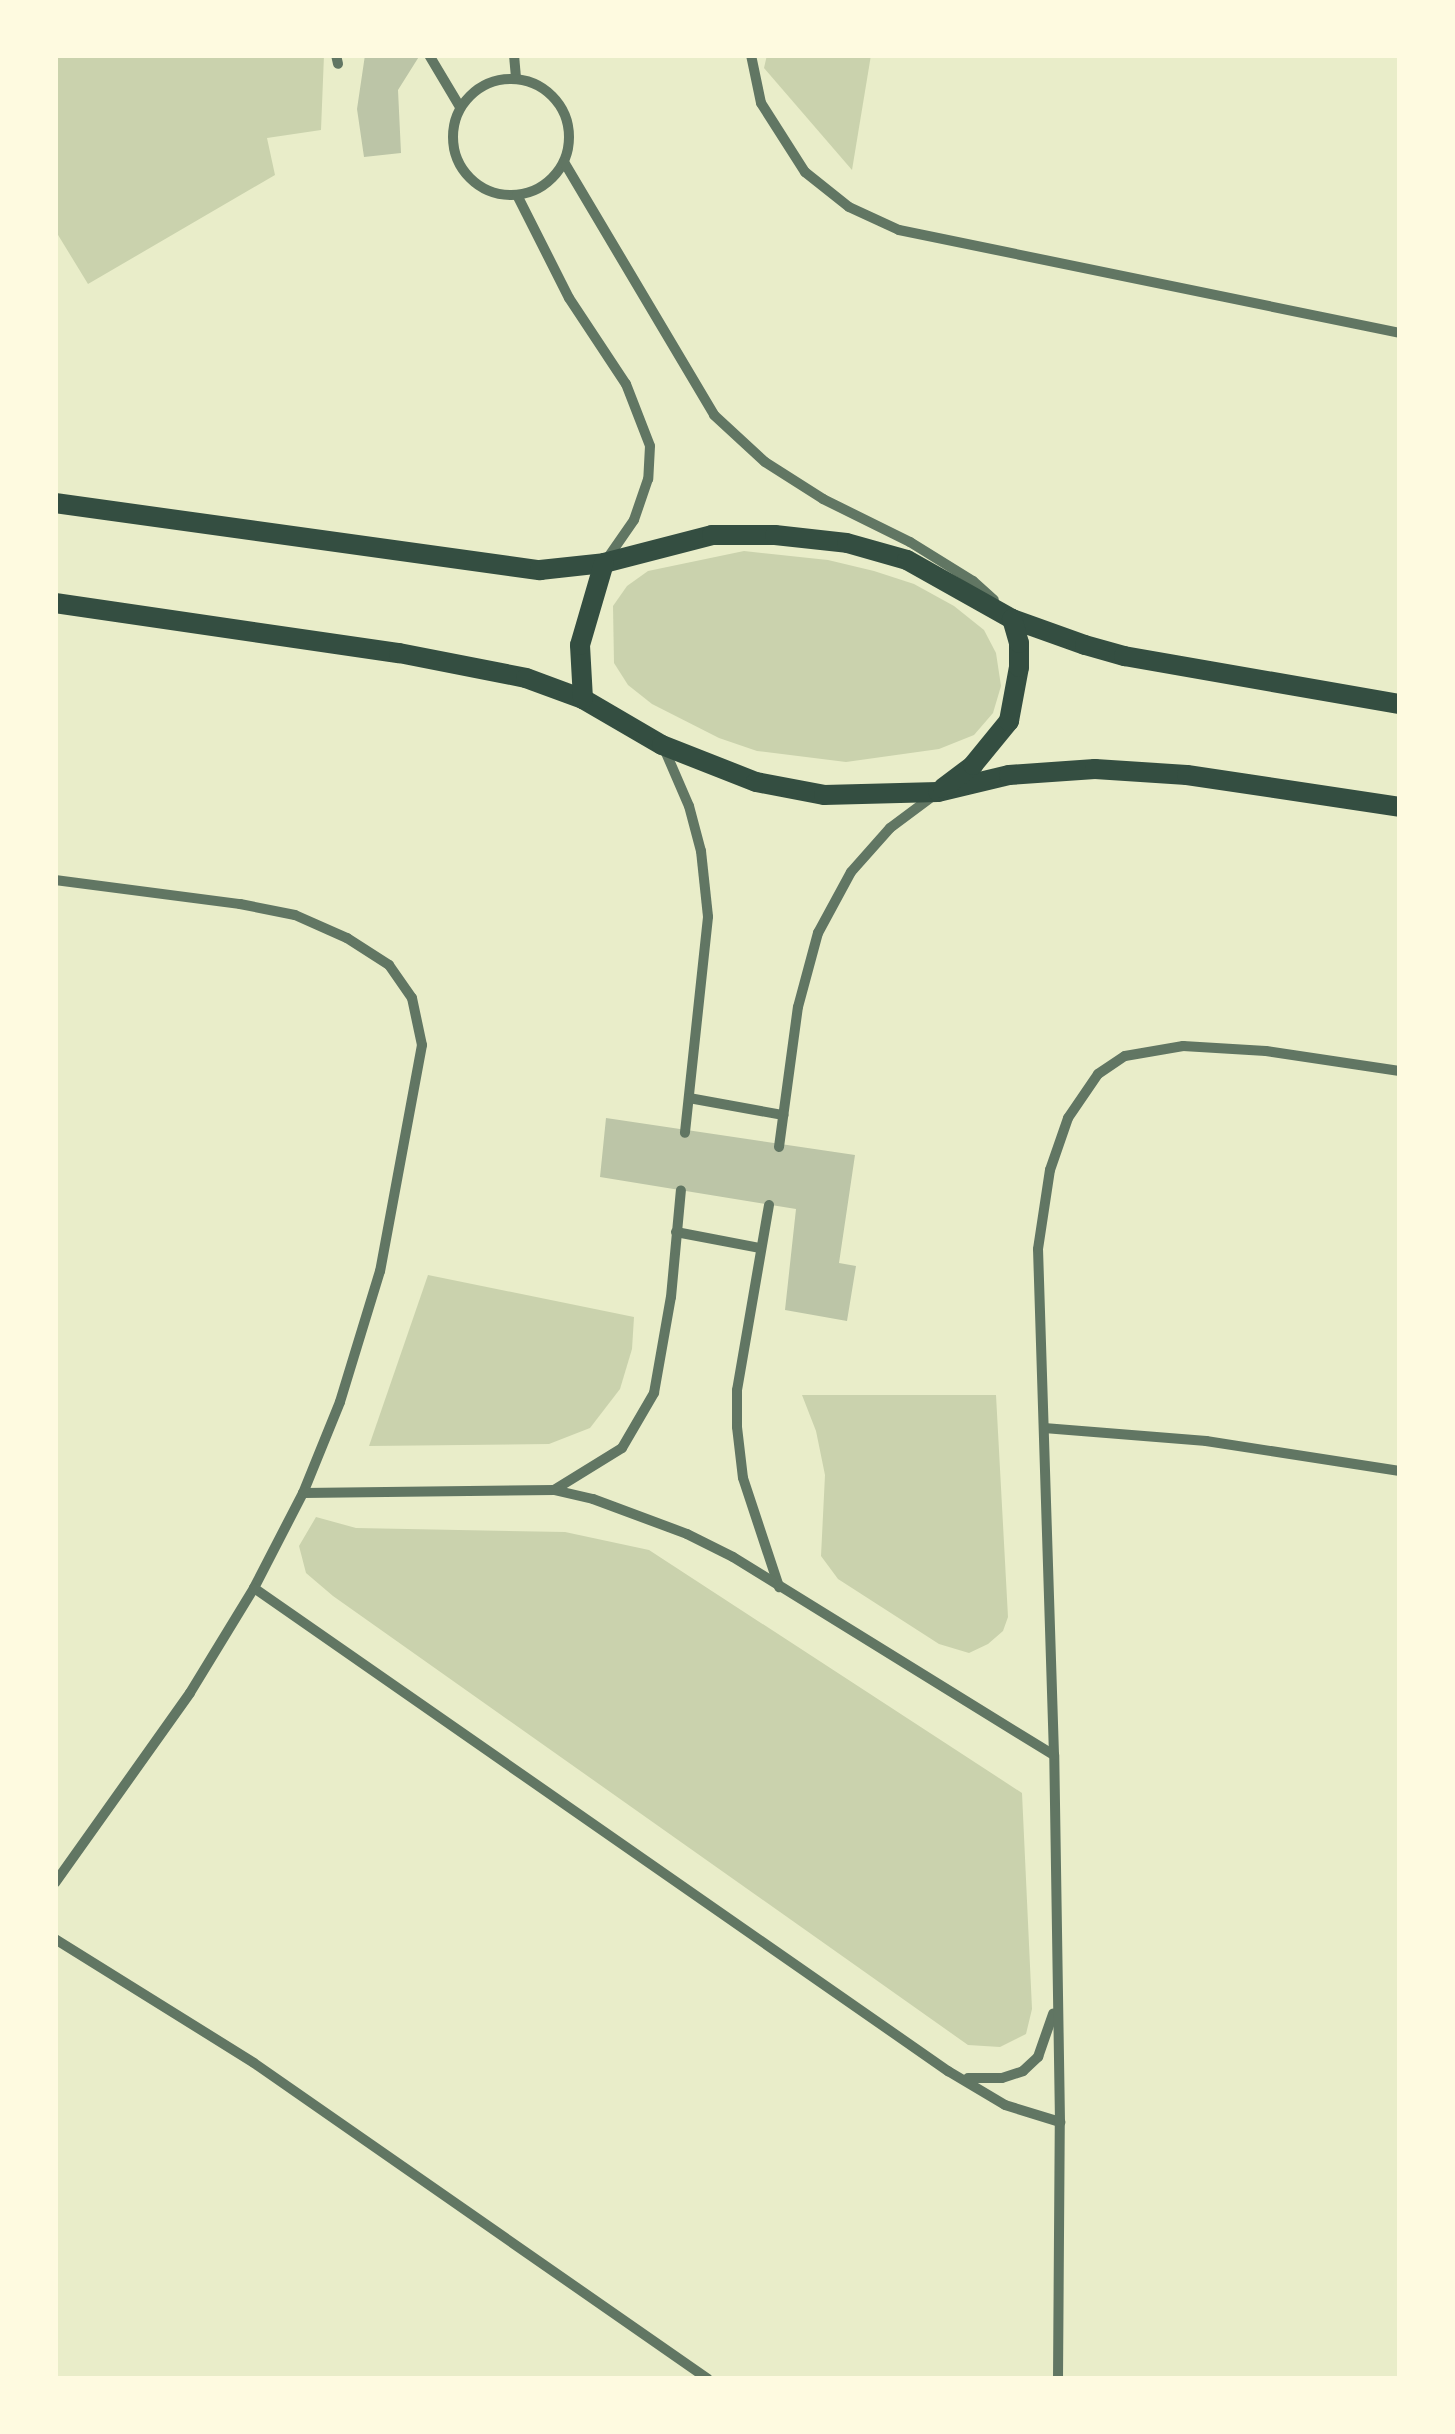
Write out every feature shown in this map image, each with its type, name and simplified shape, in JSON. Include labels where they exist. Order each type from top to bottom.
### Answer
[{"type":"main road","points":[[55,503],[540,570],[604,563],[712,535],[775,535],[847,543],[906,560],[1012,620],[1124,656],[1400,704]]},
{"type":"main road","points":[[583,699],[580,645],[604,563]]},
{"type":"main road","points":[[55,603],[461,664],[526,678],[583,699],[662,745],[756,782],[824,794],[938,792],[1009,775],[1095,770],[1207,777],[1400,807]]},
{"type":"main road","points":[[938,792],[973,765],[1009,721],[1019,668],[1019,643],[1012,620]]},
{"type":"street","points":[[428,55],[460,108]]},
{"type":"street","points":[[514,55],[516,79]]},
{"type":"street","points":[[751,55],[760,103],[806,172],[849,207],[899,230],[1400,333]]},
{"type":"street","points":[[516,79],[550,93],[569,126],[564,162],[536,190],[517,195],[481,188],[467,176],[452,142],[460,108],[484,84],[516,79]]},
{"type":"street","points":[[564,162],[714,415],[765,462],[973,581],[1012,620]]},
{"type":"street","points":[[517,195],[569,298],[626,384],[650,446],[648,479],[634,520],[604,563]]},
{"type":"street","points":[[662,745],[689,806],[701,851],[708,917],[685,1133]]},
{"type":"street","points":[[779,1147],[798,1007],[818,934],[851,872],[890,828],[938,792]]},
{"type":"street","points":[[55,880],[240,904],[295,915],[347,938],[389,965],[412,998],[422,1045],[380,1271],[340,1402],[303,1493],[254,1588],[190,1693],[55,1883]]},
{"type":"street","points":[[1058,2379],[1060,2122],[1041,1229],[1050,1170],[1068,1118],[1098,1074],[1125,1056],[1183,1046],[1266,1050],[1400,1071]]},
{"type":"street","points":[[689,1098],[783,1115]]},
{"type":"street","points":[[554,1490],[622,1448],[654,1393],[671,1297],[681,1190]]},
{"type":"street","points":[[769,1205],[737,1390],[738,1427],[743,1478],[780,1588]]},
{"type":"street","points":[[676,1232],[760,1248]]},
{"type":"street","points":[[1044,1428],[1206,1441],[1400,1472]]},
{"type":"street","points":[[303,1493],[554,1490],[592,1499],[686,1534],[1054,1755]]},
{"type":"street","points":[[254,1588],[957,2076],[1006,2105],[1060,2122]]},
{"type":"street","points":[[55,1939],[254,2063],[708,2379]]},
{"type":"street","points":[[957,2076],[980,2080],[1023,2071],[1038,2056],[1056,2002]]},
{"type":"green space","points":[[55,55],[324,55],[321,130],[267,138],[275,175],[88,284],[55,230]]},
{"type":"green space","points":[[767,55],[871,55],[852,170],[764,68]]},
{"type":"green space","points":[[744,551],[828,560],[874,571],[914,584],[954,606],[984,630],[996,653],[1001,686],[993,713],[974,735],[939,749],[846,762],[757,751],[719,738],[652,704],[628,685],[614,663],[613,606],[627,586],[648,571]]},
{"type":"green space","points":[[428,1275],[634,1317],[632,1349],[620,1389],[590,1428],[549,1444],[369,1446]]},
{"type":"green space","points":[[802,1395],[996,1395],[1008,1617],[1003,1631],[988,1644],[969,1653],[939,1644],[838,1579],[821,1556],[825,1475],[816,1431]]},
{"type":"green space","points":[[316,1517],[356,1528],[565,1532],[649,1550],[1022,1793],[1032,2009],[1026,2034],[1000,2047],[968,2045],[333,1596],[306,1573],[299,1546]]},
{"type":"building","points":[[365,55],[420,55],[398,90],[401,153],[364,157],[357,109]]},
{"type":"building","points":[[606,1118],[855,1155],[839,1263],[856,1266],[847,1321],[785,1310],[796,1209],[600,1177]]}]
